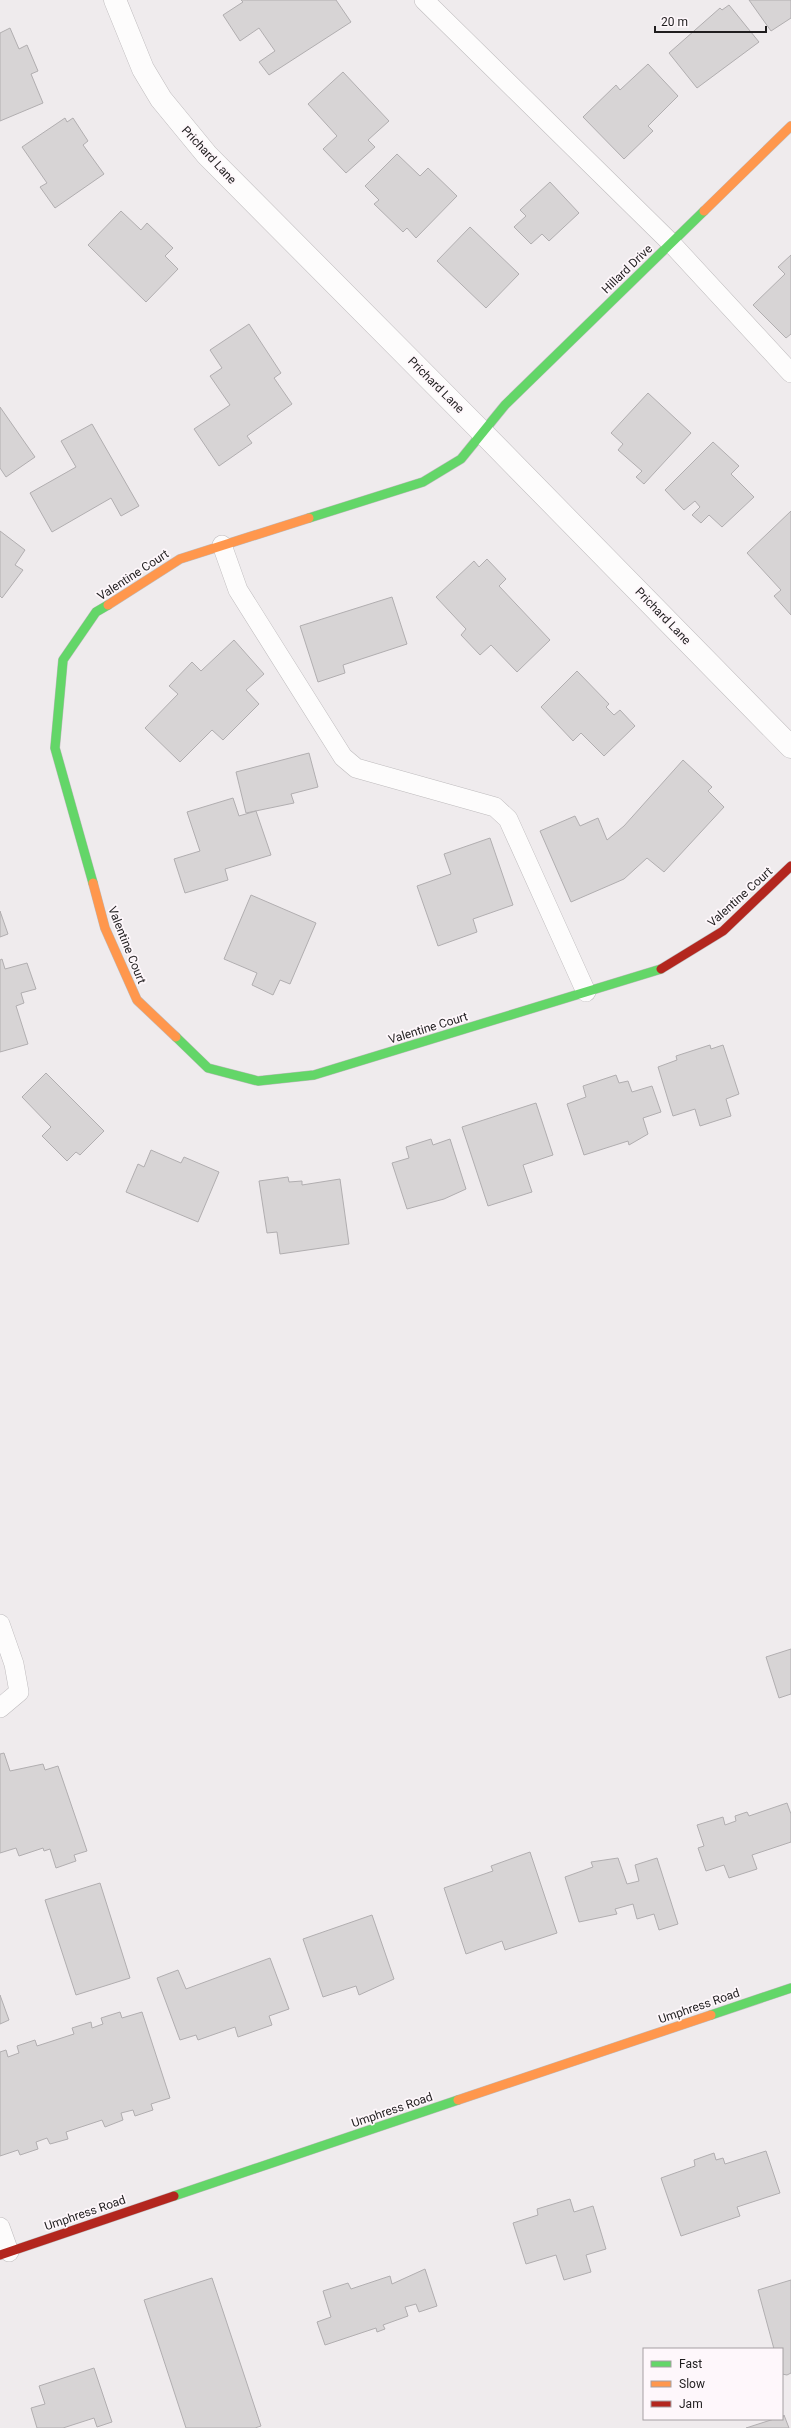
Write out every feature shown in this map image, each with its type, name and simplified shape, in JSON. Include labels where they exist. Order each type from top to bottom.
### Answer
[{"type":"street","name":"Prichard Lane","points":[[115,0],[143,69],[161,99],[202,150],[482,432],[791,747]]},
{"type":"street","name":"Hillard Drive","points":[[482,432],[505,405],[791,126]]},
{"type":"street","name":"Valentine Court","points":[[482,432],[461,458],[423,482],[180,559],[96,612],[63,660],[55,748],[105,928],[137,1000],[208,1068],[258,1080],[314,1075],[662,970],[723,931],[791,866]]},
{"type":"street","name":"Umphress Road","points":[[4,2253],[791,1988]]},
{"type":"lane","points":[[432,3],[671,243],[791,373]]},
{"type":"lane","points":[[222,546],[238,590],[343,757],[356,768],[495,807],[508,819],[586,992]]},
{"type":"lane","points":[[0,1624],[14,1664],[19,1692],[0,1708]]},
{"type":"lane","points":[[0,2227],[4,2253]]},
{"type":"building","points":[[241,0],[336,0],[351,22],[269,75],[259,62],[275,51],[259,28],[240,41],[223,15],[243,2]]},
{"type":"building","points":[[749,0],[791,0],[791,18],[771,31]]},
{"type":"building","points":[[729,5],[759,42],[697,88],[669,53],[720,8],[722,10]]},
{"type":"building","points":[[10,28],[19,49],[27,45],[38,71],[31,74],[43,103],[0,121],[0,33]]},
{"type":"building","points":[[648,64],[678,96],[648,126],[653,131],[624,159],[583,117],[616,85],[620,90]]},
{"type":"building","points":[[343,72],[389,121],[368,140],[375,147],[346,173],[323,149],[337,136],[308,104]]},
{"type":"building","points":[[65,118],[67,122],[73,118],[88,141],[83,145],[104,174],[55,208],[40,187],[47,183],[22,147]]},
{"type":"building","points":[[397,154],[420,176],[428,168],[457,196],[416,238],[407,228],[403,232],[374,204],[379,200],[365,186]]},
{"type":"building","points":[[550,182],[579,213],[549,241],[542,234],[531,244],[514,227],[526,216],[520,210]]},
{"type":"building","points":[[121,211],[141,230],[147,223],[173,248],[165,256],[178,269],[146,302],[88,245]]},
{"type":"building","points":[[470,227],[519,274],[486,308],[437,261]]},
{"type":"building","points":[[791,255],[791,334],[786,338],[753,305],[785,274],[778,267]]},
{"type":"building","points":[[249,324],[281,373],[274,378],[292,404],[247,436],[252,443],[219,466],[194,429],[230,405],[210,376],[222,368],[210,350]]},
{"type":"building","points":[[648,393],[691,433],[644,484],[636,477],[642,471],[618,450],[623,444],[611,433]]},
{"type":"building","points":[[0,407],[35,457],[6,477],[0,468]]},
{"type":"building","points":[[92,424],[139,506],[121,516],[111,498],[52,532],[30,493],[76,467],[61,441]]},
{"type":"building","points":[[713,442],[739,466],[731,474],[754,497],[722,527],[709,515],[701,523],[692,515],[700,507],[695,501],[684,510],[665,490]]},
{"type":"building","points":[[791,511],[791,615],[774,596],[781,590],[747,553]]},
{"type":"building","points":[[0,531],[25,550],[15,565],[23,570],[2,598],[0,596]]},
{"type":"building","points":[[487,559],[506,579],[499,586],[550,640],[517,672],[491,645],[480,655],[461,635],[466,629],[436,597],[474,561],[479,567]]},
{"type":"building","points":[[392,597],[407,644],[343,665],[345,673],[318,682],[300,626]]},
{"type":"building","points":[[234,640],[264,674],[246,690],[259,704],[223,740],[212,730],[180,762],[145,728],[178,694],[169,686],[192,662],[201,671]]},
{"type":"building","points":[[577,671],[609,704],[606,707],[614,715],[620,710],[635,726],[604,756],[581,733],[573,741],[541,707]]},
{"type":"building","points":[[309,753],[318,787],[291,794],[294,803],[246,813],[236,772]]},
{"type":"building","points":[[683,760],[712,787],[708,791],[724,807],[664,872],[647,858],[624,879],[571,902],[540,831],[575,816],[580,826],[598,818],[607,840],[624,826]]},
{"type":"building","points":[[233,798],[239,816],[256,811],[271,855],[225,869],[228,880],[185,893],[174,859],[200,851],[187,812]]},
{"type":"building","points":[[490,838],[513,905],[473,919],[477,932],[438,946],[417,886],[451,874],[444,854]]},
{"type":"building","points":[[251,895],[316,923],[290,984],[280,980],[273,995],[252,985],[257,973],[224,959]]},
{"type":"building","points":[[0,911],[8,934],[0,937]]},
{"type":"building","points":[[2,959],[5,969],[27,963],[36,989],[21,993],[24,1003],[16,1006],[28,1044],[0,1052],[0,960]]},
{"type":"building","points":[[710,1045],[711,1049],[723,1045],[739,1094],[726,1099],[731,1116],[700,1126],[695,1109],[673,1116],[658,1067],[677,1060],[676,1056]]},
{"type":"building","points":[[46,1073],[104,1131],[80,1155],[76,1152],[67,1161],[42,1136],[51,1127],[22,1097]]},
{"type":"building","points":[[616,1075],[619,1083],[628,1081],[632,1092],[652,1086],[661,1112],[643,1118],[648,1134],[629,1145],[628,1141],[584,1155],[567,1104],[586,1097],[583,1086]]},
{"type":"building","points":[[536,1103],[553,1155],[523,1165],[532,1192],[488,1206],[462,1127]]},
{"type":"building","points":[[431,1139],[433,1145],[450,1139],[466,1189],[444,1199],[407,1209],[392,1163],[409,1158],[406,1147]]},
{"type":"building","points":[[151,1150],[181,1163],[184,1157],[219,1172],[198,1222],[126,1192],[138,1164],[144,1167]]},
{"type":"building","points":[[288,1177],[289,1182],[302,1181],[302,1185],[340,1179],[349,1244],[280,1254],[277,1232],[267,1233],[259,1181]]},
{"type":"building","points":[[791,1649],[791,1694],[779,1698],[766,1657]]},
{"type":"building","points":[[4,1753],[10,1771],[43,1764],[45,1770],[58,1766],[87,1851],[74,1855],[76,1861],[56,1868],[50,1849],[44,1851],[43,1848],[19,1856],[16,1848],[0,1853],[0,1754]]},
{"type":"building","points":[[787,1803],[791,1814],[791,1842],[752,1855],[757,1869],[729,1878],[724,1865],[706,1871],[698,1848],[704,1846],[697,1825],[723,1817],[725,1825],[736,1821],[735,1816],[747,1812],[749,1816]]},
{"type":"building","points":[[530,1852],[557,1933],[505,1950],[502,1941],[466,1954],[444,1888],[493,1871],[491,1866]]},
{"type":"building","points":[[618,1858],[627,1884],[639,1881],[635,1865],[657,1858],[678,1924],[659,1930],[654,1914],[637,1919],[633,1904],[615,1909],[617,1914],[579,1922],[565,1877],[593,1867],[591,1862]]},
{"type":"building","points":[[100,1883],[130,1978],[76,1995],[45,1900]]},
{"type":"building","points":[[372,1915],[394,1979],[359,1995],[356,1986],[323,1997],[303,1939]]},
{"type":"building","points":[[270,1958],[289,2009],[269,2016],[272,2025],[238,2037],[235,2027],[198,2040],[196,2035],[180,2040],[157,1978],[178,1970],[186,1989]]},
{"type":"building","points":[[0,1995],[9,2020],[0,2024]]},
{"type":"building","points":[[120,2012],[122,2018],[142,2012],[170,2098],[151,2104],[153,2110],[135,2116],[133,2110],[121,2113],[123,2120],[105,2127],[102,2120],[66,2132],[68,2139],[50,2144],[47,2138],[36,2142],[38,2149],[20,2155],[18,2150],[0,2156],[0,2052],[6,2050],[8,2057],[19,2053],[17,2046],[35,2040],[37,2046],[74,2034],[72,2028],[91,2022],[92,2028],[103,2024],[101,2018]]},
{"type":"building","points":[[766,2151],[780,2193],[737,2207],[740,2216],[681,2236],[661,2178],[695,2166],[694,2160],[714,2153],[716,2160],[723,2158],[725,2164]]},
{"type":"building","points":[[570,2199],[574,2212],[593,2206],[606,2249],[586,2255],[591,2272],[564,2280],[556,2255],[526,2264],[513,2223],[538,2215],[537,2209]]},
{"type":"building","points":[[425,2269],[437,2306],[419,2312],[416,2304],[405,2307],[408,2316],[383,2325],[385,2329],[377,2332],[376,2328],[325,2345],[317,2322],[331,2317],[323,2291],[348,2283],[351,2289],[390,2276],[392,2284]]},
{"type":"building","points":[[212,2278],[261,2426],[255,2428],[186,2428],[144,2300]]},
{"type":"building","points":[[791,2280],[791,2373],[787,2375],[783,2374],[783,2348],[774,2348],[758,2290]]},
{"type":"building","points":[[94,2368],[112,2422],[97,2427],[94,2418],[63,2428],[37,2428],[31,2408],[45,2404],[39,2386]]},
{"type":"building","points":[[784,2415],[789,2428],[746,2428],[771,2420],[783,2420]]},
{"type":"traffic: fast","points":[[309,518],[423,482],[461,459],[505,405],[704,211]]},
{"type":"traffic: fast","points":[[93,883],[55,748],[63,660],[96,612],[108,605]]},
{"type":"traffic: fast","points":[[176,1037],[208,1068],[258,1081],[314,1075],[661,969]]},
{"type":"traffic: fast","points":[[711,2015],[791,1988]]},
{"type":"traffic: fast","points":[[174,2196],[458,2100]]},
{"type":"traffic: slow","points":[[704,211],[791,126]]},
{"type":"traffic: slow","points":[[108,605],[180,559],[309,518]]},
{"type":"traffic: slow","points":[[93,883],[105,928],[137,1000],[176,1037]]},
{"type":"traffic: slow","points":[[458,2100],[711,2015]]},
{"type":"traffic: jam","points":[[661,969],[723,931],[791,866]]},
{"type":"traffic: jam","points":[[0,2255],[174,2196]]}]
